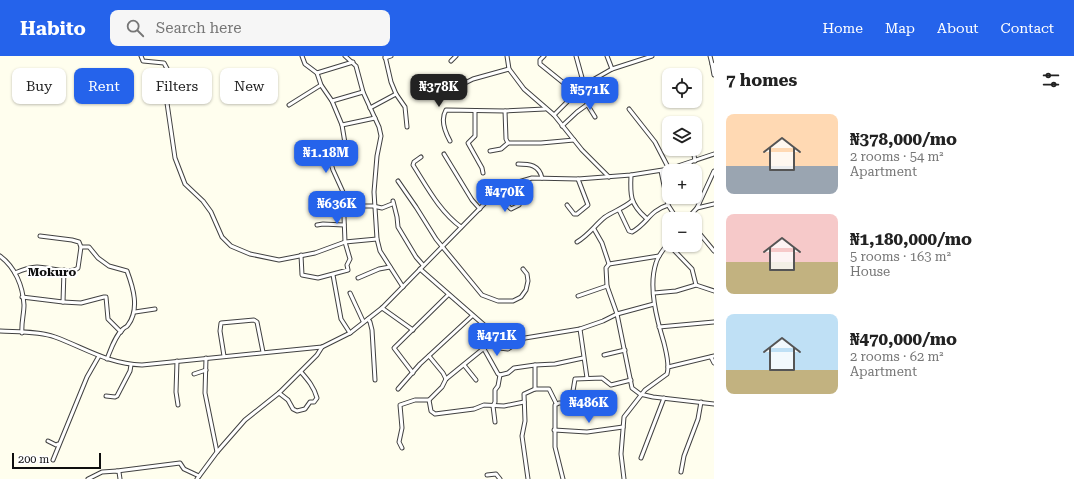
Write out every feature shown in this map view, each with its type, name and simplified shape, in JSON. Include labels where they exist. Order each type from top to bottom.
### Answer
[{"type":"street","points":[[141,56],[143,60],[164,63],[170,73],[174,94],[167,103],[175,158],[185,184],[203,201],[211,212],[222,236],[231,246],[262,257],[279,260],[315,253],[345,242],[377,239]]},
{"type":"street","points":[[302,56],[305,64],[317,73],[321,85],[332,101],[342,125],[345,143]]},
{"type":"street","points":[[345,56],[356,66],[363,92],[380,127],[381,136],[377,156],[374,192],[377,239],[380,251],[403,287]]},
{"type":"street","points":[[391,56],[385,57],[391,82],[396,94],[405,106],[407,127]]},
{"type":"street","points":[[452,61],[456,56]]},
{"type":"street","points":[[507,56],[509,69],[524,89],[545,109],[554,115],[574,140],[609,177]]},
{"type":"street","points":[[544,56],[540,60],[540,64],[576,93]]},
{"type":"street","points":[[576,56],[584,85]]},
{"type":"street","points":[[607,56],[612,69]]},
{"type":"street","points":[[554,115],[584,85],[612,69],[642,57],[652,56]]},
{"type":"street","points":[[710,56],[714,75]]},
{"type":"street","points":[[317,73],[353,62]]},
{"type":"street","points":[[449,91],[473,79],[509,69]]},
{"type":"street","points":[[289,105],[321,85]]},
{"type":"street","points":[[562,126],[587,104],[610,88]]},
{"type":"street","points":[[332,101],[363,92]]},
{"type":"street","points":[[370,108],[396,94]]},
{"type":"street","points":[[587,104],[595,117]]},
{"type":"street","points":[[450,141],[444,129],[445,112],[450,110],[505,111],[545,109]]},
{"type":"street","points":[[629,110],[655,142],[666,164]]},
{"type":"street","points":[[475,111],[475,136],[468,143],[482,168],[483,173]]},
{"type":"street","points":[[505,111],[506,139],[508,143]]},
{"type":"street","points":[[342,125],[375,118]]},
{"type":"street","points":[[490,151],[501,149],[508,143],[541,143],[574,140]]},
{"type":"street","points":[[301,255],[302,276],[318,278],[348,270],[347,265],[350,260],[345,242],[343,192],[333,170],[326,148]]},
{"type":"street","points":[[444,154],[472,200],[480,209]]},
{"type":"street","points":[[686,164],[714,154]]},
{"type":"street","points":[[694,156],[695,161]]},
{"type":"street","points":[[421,157],[414,162],[413,165],[452,221],[461,227]]},
{"type":"street","points":[[518,164],[529,164],[535,166],[539,170],[542,178]]},
{"type":"street","points":[[0,331],[54,336],[99,356],[131,365],[322,347],[350,332],[394,298],[423,265],[461,227],[500,192],[515,183],[532,178],[578,179],[661,171],[668,205],[672,212]]},
{"type":"street","points":[[702,197],[714,171]]},
{"type":"street","points":[[631,175],[630,191],[632,201],[641,214],[646,218]]},
{"type":"street","points":[[567,205],[574,214],[580,212],[588,205],[578,179]]},
{"type":"street","points":[[398,181],[432,234],[482,295],[489,299],[508,301],[521,297],[526,290],[528,281],[527,274],[523,269]]},
{"type":"street","points":[[500,192],[506,204],[511,209],[519,205]]},
{"type":"street","points":[[577,242],[586,237],[606,217],[632,201]]},
{"type":"street","points":[[344,206],[382,208],[392,203],[398,217],[398,227],[416,257],[423,265]]},
{"type":"street","points":[[693,212],[699,204]]},
{"type":"street","points":[[697,208],[714,204]]},
{"type":"street","points":[[619,210],[629,231],[631,232],[644,224],[646,218],[653,211],[668,205]]},
{"type":"street","points":[[317,225],[344,225]]},
{"type":"street","points":[[594,229],[602,244],[609,264]]},
{"type":"street","points":[[15,273],[37,267],[72,271],[78,268],[81,247],[79,242],[40,236]]},
{"type":"street","points":[[702,236],[714,251]]},
{"type":"street","points":[[81,247],[89,247],[98,258],[109,266],[127,270],[132,288],[135,307],[134,312],[128,326],[114,341],[107,359]]},
{"type":"street","points":[[624,479],[621,454],[624,417],[645,390],[667,374],[668,367],[666,351],[654,304],[654,273],[659,256],[662,252]]},
{"type":"street","points":[[676,252],[692,269],[696,285]]},
{"type":"street","points":[[0,256],[13,267],[22,297],[24,306],[21,325],[22,333]]},
{"type":"street","points":[[659,256],[609,264],[606,268],[606,286],[617,314],[632,388],[640,394],[714,404]]},
{"type":"street","points":[[358,278],[379,269],[390,267]]},
{"type":"street","points":[[420,269],[491,332],[498,348],[508,349],[524,338],[580,329],[603,321],[617,314],[654,304]]},
{"type":"street","points":[[63,302],[64,270]]},
{"type":"street","points":[[333,275],[341,319],[350,332]]},
{"type":"street","points":[[654,293],[676,291],[696,285],[714,291]]},
{"type":"street","points":[[578,296],[606,286]]},
{"type":"street","points":[[350,293],[363,321]]},
{"type":"street","points":[[413,373],[394,348],[448,295]]},
{"type":"street","points":[[22,297],[81,303],[104,296],[106,298],[108,319],[121,332]]},
{"type":"street","points":[[382,308],[413,330]]},
{"type":"street","points":[[134,312],[155,309]]},
{"type":"street","points":[[398,388],[429,356],[472,316]]},
{"type":"street","points":[[368,319],[372,330],[375,380]]},
{"type":"street","points":[[224,356],[220,331],[221,323],[254,320],[256,322],[264,352]]},
{"type":"street","points":[[659,327],[714,322]]},
{"type":"street","points":[[580,329],[587,378]]},
{"type":"street","points":[[402,448],[400,442],[402,428],[400,405],[415,400],[429,400],[442,387],[446,379],[494,340]]},
{"type":"street","points":[[88,479],[102,472],[180,463],[184,469],[198,478],[217,452],[245,420],[279,393],[318,356],[322,347]]},
{"type":"street","points":[[484,349],[500,375]]},
{"type":"street","points":[[604,355],[625,350]]},
{"type":"street","points":[[53,460],[58,444],[72,417],[87,377],[99,356]]},
{"type":"street","points":[[429,356],[446,379]]},
{"type":"street","points":[[668,367],[712,357],[714,363]]},
{"type":"street","points":[[206,358],[205,393],[217,452]]},
{"type":"street","points":[[500,375],[508,373],[514,368],[555,364],[583,358]]},
{"type":"street","points":[[177,361],[176,392],[178,405]]},
{"type":"street","points":[[106,396],[117,396],[130,371],[131,365]]},
{"type":"street","points":[[464,365],[476,380]]},
{"type":"street","points":[[535,365],[535,389]]},
{"type":"street","points":[[194,374],[206,370]]},
{"type":"street","points":[[279,393],[288,400],[293,409],[297,411],[305,408],[310,402],[314,402],[316,398],[315,391],[310,381],[301,372]]},
{"type":"street","points":[[495,422],[493,406],[495,402],[495,390],[498,386],[500,375]]},
{"type":"street","points":[[571,403],[574,379],[602,378],[611,385],[630,380]]},
{"type":"street","points":[[528,479],[522,436],[524,421],[524,394],[535,389],[549,389],[556,403],[554,430],[557,460],[563,479]]},
{"type":"street","points":[[641,458],[664,398]]},
{"type":"street","points":[[429,400],[431,411],[435,414],[474,409],[484,406],[517,405],[524,402]]},
{"type":"street","points":[[556,403],[596,403],[602,401]]},
{"type":"street","points":[[681,472],[684,456],[698,419],[701,402]]},
{"type":"street","points":[[554,430],[587,432],[623,427]]},
{"type":"street","points":[[48,441],[56,445],[58,444]]},
{"type":"street","points":[[116,471],[118,472],[120,479]]},
{"type":"street","points":[[488,475],[496,474],[500,479]]},
{"type":"district","name":"Mokuro","points":[[52,272]]}]
